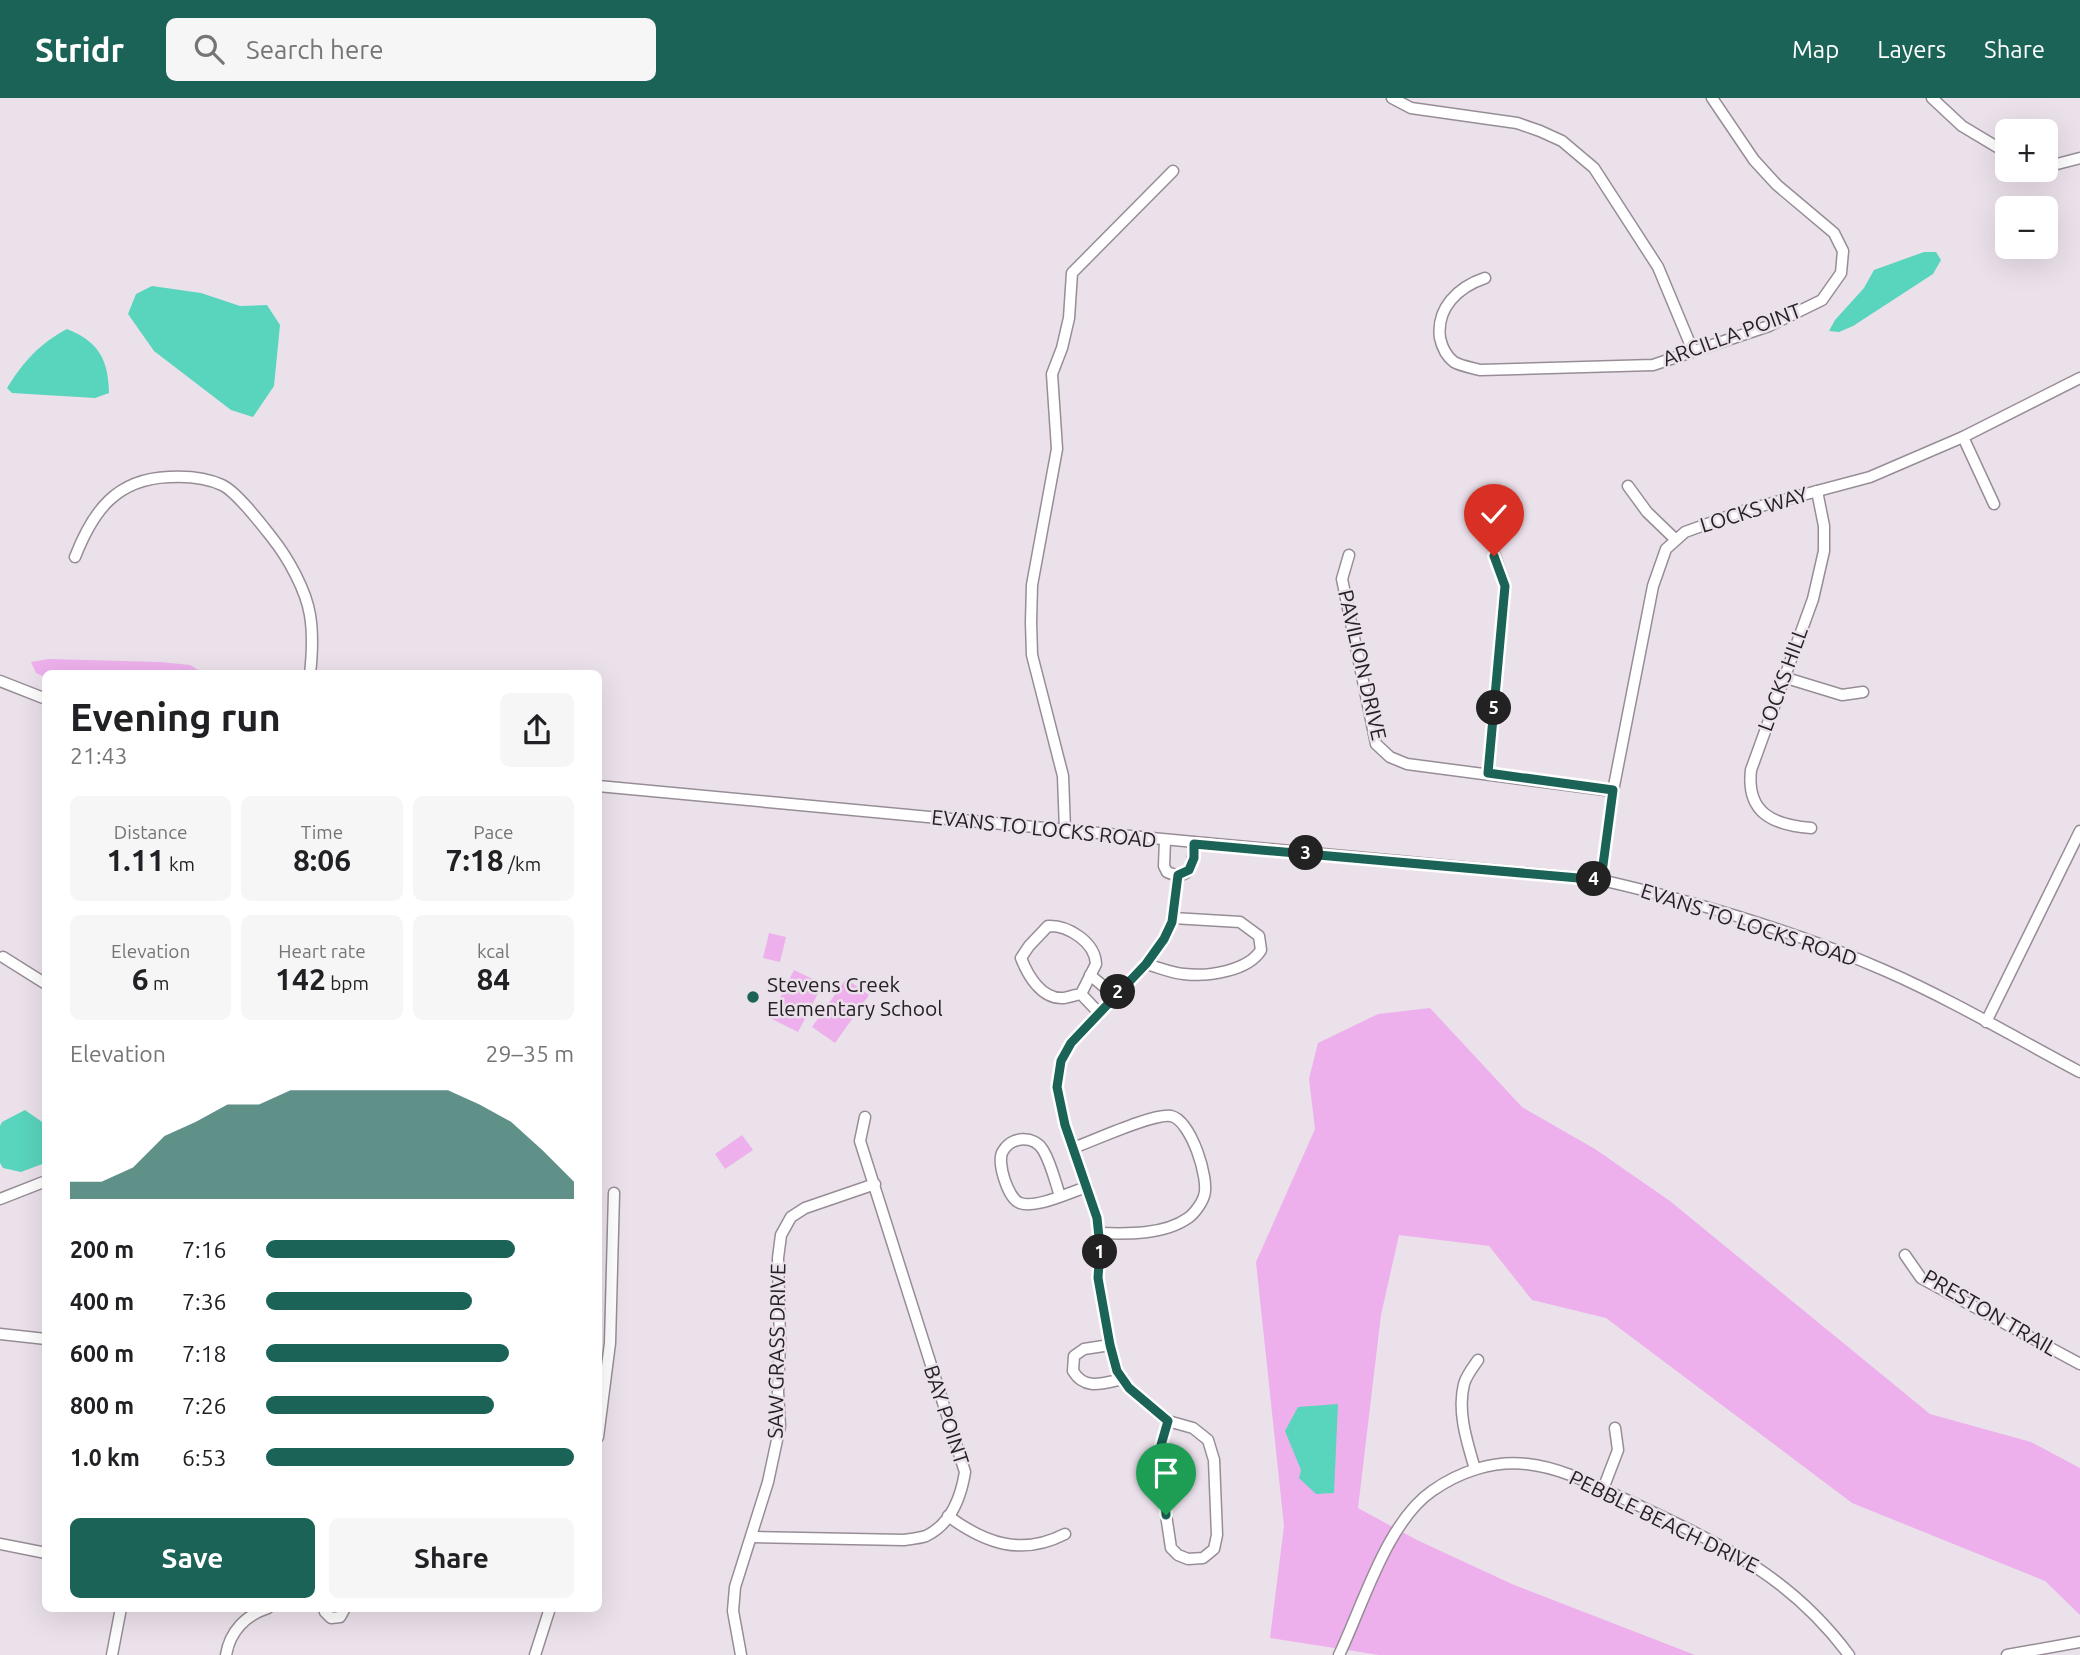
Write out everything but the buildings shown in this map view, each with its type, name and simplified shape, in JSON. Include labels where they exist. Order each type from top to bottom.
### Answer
[{"type":"street","points":[[1392,98],[1411,108],[1517,123],[1562,141],[1594,168],[1658,267],[1693,351]]},
{"type":"street","name":"ARCILLA POINT","points":[[1485,278],[1468,284],[1446,305],[1438,324],[1442,348],[1454,362],[1480,370],[1653,365],[1769,326],[1822,300],[1841,273],[1843,251],[1833,233],[1777,185],[1754,160],[1712,98]]},
{"type":"street","points":[[1932,98],[1962,126],[1995,146]]},
{"type":"street","points":[[2058,164],[2080,158]]},
{"type":"street","points":[[1065,830],[1063,776],[1031,644],[1032,585],[1058,449],[1052,374],[1069,318],[1072,273],[1173,171]]},
{"type":"street","name":"LOCKS WAY","points":[[1601,880],[1613,790],[1653,586],[1666,549],[1675,538],[1746,510],[1870,477],[1963,437],[2080,378]]},
{"type":"street","points":[[1963,437],[1994,504]]},
{"type":"street","points":[[75,557],[87,528],[105,503],[125,488],[150,478],[186,476],[223,485],[258,519],[289,561],[310,615],[310,670]]},
{"type":"street","points":[[1628,486],[1647,512],[1675,538]]},
{"type":"street","name":"LOCKS HILL","points":[[1811,828],[1776,822],[1760,811],[1749,785],[1751,770],[1812,599],[1824,551],[1824,526],[1817,491]]},
{"type":"street","name":"PAVILION DRIVE","points":[[1349,555],[1342,579],[1377,744],[1390,757],[1407,764],[1613,790]]},
{"type":"street","points":[[1488,773],[1505,586],[1494,556]]},
{"type":"street","points":[[1783,677],[1842,695],[1864,692]]},
{"type":"street","points":[[0,681],[42,697]]},
{"type":"street","name":"EVANS TO LOCKS ROAD","points":[[602,786],[1194,844],[1601,880],[1653,892],[1828,947],[1887,972],[2080,1072]]},
{"type":"street","points":[[1986,1022],[2080,831]]},
{"type":"street","points":[[1165,840],[1164,866],[1167,872],[1178,875],[1189,870],[1194,858],[1194,844]]},
{"type":"street","points":[[1168,1421],[1161,1445],[1171,1548],[1188,1559],[1203,1558],[1214,1549],[1217,1535],[1214,1460],[1208,1440],[1193,1428],[1168,1421],[1129,1388],[1117,1371],[1098,1278],[1100,1247],[1097,1218],[1073,1148],[1057,1087],[1061,1061],[1071,1043],[1146,964],[1164,939],[1172,918],[1178,875]]},
{"type":"street","points":[[1146,964],[1183,974],[1206,974],[1241,967],[1256,959],[1261,950],[1259,936],[1240,922],[1172,918]]},
{"type":"street","points":[[1057,925],[1080,937],[1091,949],[1096,964],[1081,994],[1063,998],[1049,996],[1035,985],[1026,972],[1021,958],[1039,933],[1048,926],[1057,925]]},
{"type":"street","points":[[3,957],[42,981]]},
{"type":"street","points":[[1090,975],[1115,996]]},
{"type":"street","points":[[1081,994],[1099,1013]]},
{"type":"street","points":[[1073,1148],[1146,1120],[1170,1116],[1190,1131],[1196,1148],[1206,1188],[1204,1197],[1189,1217],[1169,1227],[1128,1234],[1099,1233]]},
{"type":"street","name":"BAY POINT","points":[[752,1536],[904,1540],[926,1536],[948,1516],[962,1490],[965,1472],[860,1140],[865,1117]]},
{"type":"street","points":[[1060,1196],[1043,1149],[1035,1141],[1026,1139],[1011,1143],[1002,1151],[1000,1160],[1010,1196],[1017,1203],[1032,1205],[1060,1196],[1087,1186]]},
{"type":"street","points":[[0,1199],[42,1183]]},
{"type":"street","name":"SAW GRASS DRIVE","points":[[741,1655],[733,1611],[735,1587],[768,1482],[780,1426],[778,1258],[781,1235],[790,1217],[875,1184]]},
{"type":"street","points":[[602,1406],[610,1343],[614,1192]]},
{"type":"street","name":"PRESTON TRAIL","points":[[1905,1255],[1921,1278],[2080,1364]]},
{"type":"street","points":[[0,1335],[42,1339]]},
{"type":"street","points":[[1110,1345],[1084,1349],[1074,1356],[1073,1371],[1085,1384],[1095,1385],[1122,1379]]},
{"type":"street","points":[[1475,1469],[1462,1413],[1464,1383],[1478,1360]]},
{"type":"street","points":[[1603,1489],[1618,1450],[1615,1428]]},
{"type":"street","name":"PEBBLE BEACH DRIVE","points":[[1339,1655],[1390,1541],[1406,1515],[1430,1492],[1457,1476],[1475,1469],[1524,1463],[1561,1471],[1603,1489],[1686,1528],[1760,1569],[1821,1620],[1849,1655]]},
{"type":"street","points":[[948,1516],[970,1532],[994,1542],[1020,1546],[1047,1544],[1065,1534]]},
{"type":"street","points":[[0,1544],[42,1552]]},
{"type":"street","points":[[111,1655],[120,1612]]},
{"type":"street","points":[[226,1655],[237,1627],[255,1612]]},
{"type":"street","points":[[325,1612],[331,1618],[340,1617],[343,1612]]},
{"type":"street","points":[[535,1655],[549,1612]]},
{"type":"street","points":[[2007,1655],[2080,1642]]},
{"type":"shaded area","points":[[1924,252],[1936,252],[1941,260],[1933,274],[1853,326],[1839,332],[1829,331],[1835,320],[1864,288],[1874,270]]},
{"type":"shaded area","points":[[152,286],[201,293],[240,306],[267,305],[280,325],[274,386],[253,417],[231,410],[154,351],[128,314],[136,294]]},
{"type":"shaded area","points":[[67,329],[87,340],[100,353],[107,370],[109,393],[95,398],[12,393],[7,388],[26,361],[40,347]]},
{"type":"shaded area","points":[[48,659],[160,662],[190,665],[198,670],[42,670],[42,676],[36,673],[31,662]]},
{"type":"shaded area","points":[[769,933],[786,937],[780,962],[763,958]]},
{"type":"shaded area","points":[[794,970],[823,984],[798,1032],[770,1018]]},
{"type":"shaded area","points":[[846,979],[869,995],[835,1043],[812,1027]]},
{"type":"shaded area","points":[[1430,1008],[1522,1107],[1595,1149],[1670,1201],[1930,1414],[2031,1442],[2080,1468],[2080,1615],[2045,1581],[1852,1503],[1606,1318],[1532,1300],[1489,1246],[1399,1235],[1381,1315],[1358,1508],[1417,1540],[1512,1584],[1695,1655],[1379,1655],[1270,1638],[1284,1526],[1256,1262],[1315,1129],[1309,1079],[1318,1043],[1378,1014]]},
{"type":"shaded area","points":[[25,1110],[42,1122],[42,1164],[21,1172],[3,1168],[0,1163],[2,1122]]},
{"type":"shaded area","points":[[742,1135],[753,1150],[725,1169],[715,1154]]},
{"type":"shaded area","points":[[1338,1404],[1334,1493],[1316,1494],[1299,1478],[1301,1470],[1285,1431],[1298,1407]]},
{"type":"place","name":"Stevens Creek Elementary School","points":[[753,997]]},
{"type":"route","points":[[1166,1515],[1161,1445],[1168,1421],[1129,1388],[1117,1371],[1098,1278],[1100,1247],[1097,1218],[1065,1125],[1057,1087],[1061,1061],[1071,1043],[1146,964],[1164,939],[1172,922],[1178,875],[1189,870],[1194,858],[1194,844],[1601,880],[1613,790],[1488,773],[1505,586],[1494,556]]}]
